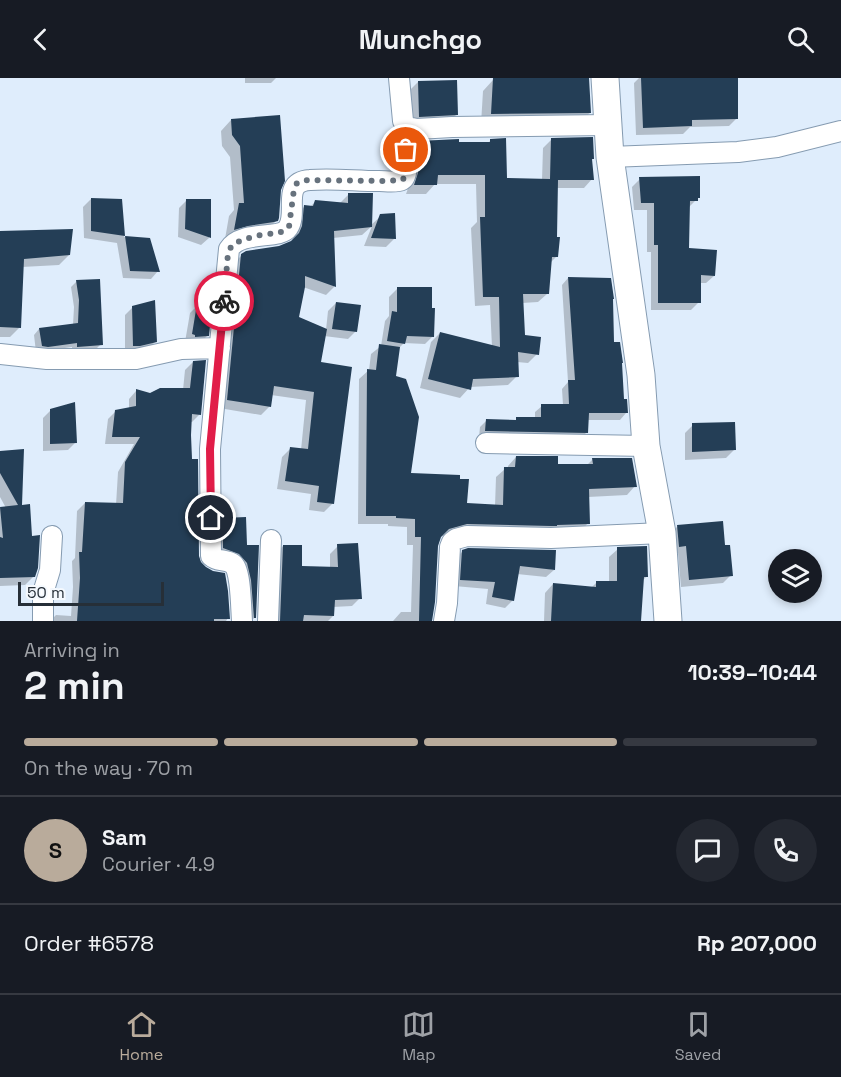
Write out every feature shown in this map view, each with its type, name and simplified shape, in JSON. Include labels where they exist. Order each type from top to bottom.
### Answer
[{"type":"street","points":[[242,621],[236,566],[232,562],[215,560],[211,556],[210,449],[228,253],[232,245],[244,239],[277,234],[286,230],[289,227],[294,189],[301,181],[384,181],[402,180],[406,176],[407,127],[403,121],[399,78]]},
{"type":"street","points":[[605,78],[610,156],[641,375],[646,446],[662,533],[668,621]]},
{"type":"street","points":[[407,127],[423,129],[608,125]]},
{"type":"street","points":[[610,156],[738,152],[777,147],[841,131]]},
{"type":"street","points":[[0,354],[47,359],[136,359],[181,349],[220,348]]},
{"type":"street","points":[[486,443],[646,446]]},
{"type":"street","points":[[444,621],[450,547],[452,542],[460,537],[551,538],[662,533]]},
{"type":"street","points":[[43,621],[43,593],[50,570],[52,536]]},
{"type":"street","points":[[268,621],[271,540]]},
{"type":"building","points":[[493,78],[589,78],[591,113],[491,114]]},
{"type":"building","points":[[641,78],[738,78],[738,119],[692,120],[692,126],[643,128]]},
{"type":"building","points":[[457,80],[458,115],[419,117],[418,81]]},
{"type":"building","points":[[280,115],[285,181],[281,190],[278,221],[234,230],[239,203],[244,203],[240,146],[232,135],[231,119]]},
{"type":"building","points":[[593,137],[594,180],[558,180],[557,237],[560,237],[558,257],[552,257],[549,294],[523,294],[525,335],[541,337],[539,355],[518,352],[519,377],[473,379],[471,390],[428,379],[440,332],[500,347],[499,297],[483,297],[480,217],[485,217],[485,175],[438,175],[437,185],[414,185],[418,173],[418,141],[459,139],[459,142],[490,142],[490,139],[506,138],[507,178],[550,179],[551,138]]},
{"type":"building","points":[[700,176],[700,198],[698,201],[690,201],[689,248],[717,250],[715,276],[701,275],[701,303],[658,303],[658,245],[654,245],[654,203],[641,203],[639,177]]},
{"type":"building","points":[[348,193],[373,193],[372,227],[334,231],[336,287],[305,276],[299,317],[327,329],[321,362],[352,367],[334,504],[317,502],[319,486],[285,481],[290,447],[308,449],[314,392],[274,386],[271,407],[227,400],[241,254],[246,251],[279,246],[291,241],[302,226],[304,205],[313,206],[315,200],[348,203]]},
{"type":"building","points":[[91,198],[122,199],[125,236],[91,231]]},
{"type":"building","points":[[186,199],[211,199],[211,238],[185,229]]},
{"type":"building","points":[[395,213],[396,239],[371,238],[380,214]]},
{"type":"building","points":[[73,229],[70,255],[24,259],[21,328],[0,327],[0,231]]},
{"type":"building","points":[[125,236],[150,238],[160,272],[130,271]]},
{"type":"building","points":[[568,277],[611,278],[614,299],[614,342],[620,342],[624,399],[627,399],[628,413],[589,413],[588,433],[485,431],[486,419],[516,420],[516,417],[541,417],[541,404],[569,404],[568,380],[575,380]]},
{"type":"building","points":[[100,279],[103,345],[77,347],[77,343],[42,346],[39,328],[78,323],[79,300],[76,280]]},
{"type":"building","points":[[397,287],[432,287],[432,308],[435,308],[434,337],[407,336],[405,344],[387,341],[392,311],[397,312]]},
{"type":"building","points":[[155,300],[157,342],[133,346],[132,306]]},
{"type":"building","points":[[336,302],[361,305],[357,332],[332,329]]},
{"type":"building","points":[[197,304],[212,306],[209,336],[195,337],[192,334]]},
{"type":"building","points":[[379,344],[400,347],[396,376],[406,379],[419,417],[411,473],[460,475],[460,479],[469,479],[467,503],[503,505],[504,467],[515,467],[516,456],[558,456],[558,464],[593,464],[592,458],[632,458],[637,487],[589,489],[590,524],[551,526],[467,524],[449,529],[441,537],[438,546],[432,621],[419,621],[421,537],[415,537],[415,519],[396,518],[396,516],[366,516],[367,369],[376,370]]},
{"type":"building","points":[[206,360],[201,415],[192,414],[191,435],[192,459],[198,459],[199,556],[206,567],[225,573],[230,619],[77,621],[79,552],[82,552],[85,502],[123,503],[125,462],[140,437],[112,437],[115,410],[136,406],[136,389],[150,393],[160,388],[190,388],[193,361]]},
{"type":"building","points":[[75,402],[77,443],[50,444],[50,409]]},
{"type":"building","points":[[735,422],[736,450],[692,452],[692,423]]},
{"type":"building","points":[[24,449],[22,505],[30,504],[32,536],[40,535],[38,568],[35,577],[0,578],[0,537],[3,538],[0,507],[18,505],[0,473],[0,451]]},
{"type":"building","points":[[246,517],[247,545],[259,545],[256,618],[254,618],[251,580],[247,563],[239,554],[223,548],[223,518]]},
{"type":"building","points":[[723,521],[725,545],[730,545],[733,576],[689,580],[686,546],[679,547],[677,525]]},
{"type":"building","points":[[358,543],[362,599],[335,600],[334,616],[304,615],[303,621],[280,621],[283,545],[302,545],[302,566],[338,567],[337,544]]},
{"type":"building","points":[[647,546],[648,577],[644,577],[641,621],[551,621],[553,583],[596,587],[596,581],[617,581],[617,547]]},
{"type":"building","points":[[468,548],[556,550],[555,570],[520,566],[514,601],[492,597],[495,582],[460,580],[462,550]]},
{"type":"way so far","points":[[224,301],[229,249],[244,239],[277,234],[286,230],[289,227],[294,189],[297,183],[308,180],[399,181],[406,176],[406,150]]},
{"type":"route","points":[[211,518],[210,449],[224,301]]}]
